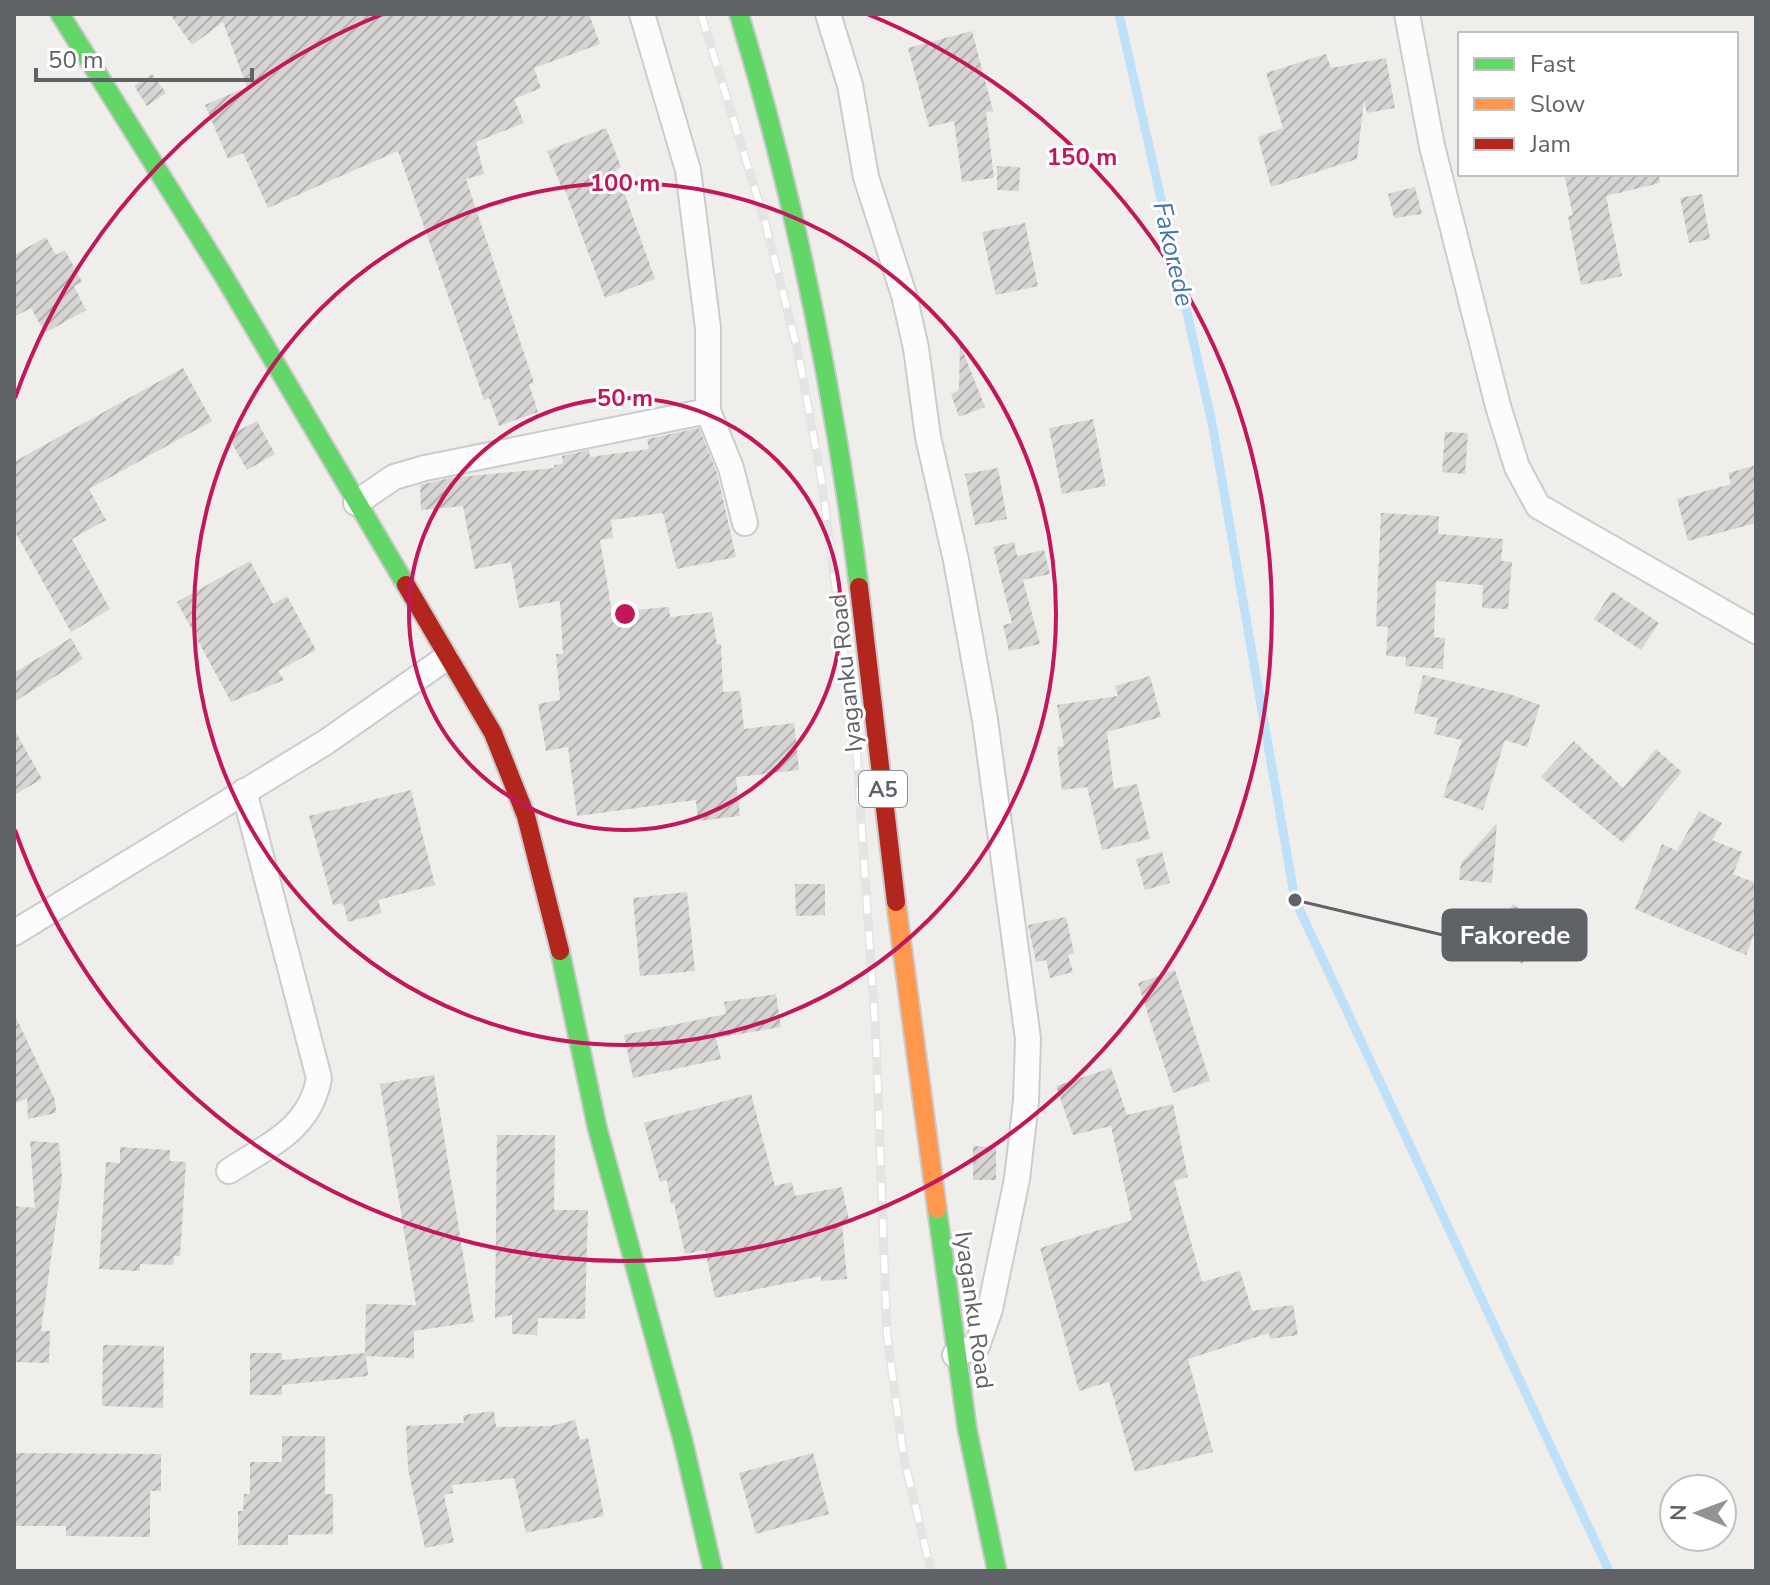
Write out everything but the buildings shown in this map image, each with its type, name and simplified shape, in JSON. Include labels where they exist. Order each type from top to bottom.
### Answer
[{"type":"main road","points":[[60,14],[222,273],[446,658],[493,733],[526,816],[568,977],[597,1127],[683,1441],[705,1569]]},
{"type":"main road","name":"Iyaganku Road","points":[[739,14],[809,274],[853,519],[900,942],[955,1355],[970,1449],[997,1571]]},
{"type":"street","points":[[642,14],[688,170],[708,328],[708,411],[731,468],[745,523]]},
{"type":"street","points":[[828,14],[850,85],[866,177],[904,295],[916,348],[928,437],[956,560],[985,720],[1028,1039],[1026,1101],[1017,1179],[990,1309],[977,1346],[955,1355]]},
{"type":"street","points":[[1407,14],[1432,146],[1498,406],[1517,467],[1538,506],[1756,631]]},
{"type":"street","points":[[356,503],[394,477],[425,468],[708,411]]},
{"type":"street","points":[[14,933],[326,742],[446,658]]},
{"type":"street","points":[[229,1171],[302,1120],[315,1101],[319,1078],[244,791]]},
{"type":"waterway","name":"Fakorede","points":[[1119,14],[1212,423],[1295,900],[1609,1571]]},
{"type":"railway","points":[[701,14],[765,222],[798,352],[821,477],[856,743],[876,1039],[887,1335],[904,1459],[931,1571]]},
{"type":"traffic: fast","points":[[60,14],[222,273],[406,585]]},
{"type":"traffic: fast","points":[[739,14],[778,155],[811,298],[838,442],[859,587]]},
{"type":"traffic: fast","points":[[560,951],[597,1127],[683,1441],[713,1571]]},
{"type":"traffic: fast","points":[[937,1209],[967,1428],[997,1571]]},
{"type":"traffic: slow","points":[[896,902],[937,1209]]},
{"type":"traffic: jam","points":[[406,585],[493,733],[526,816],[560,951]]},
{"type":"traffic: jam","points":[[859,587],[896,902]]},
{"type":"place","name":"Fakorede","points":[[1295,900]]}]
